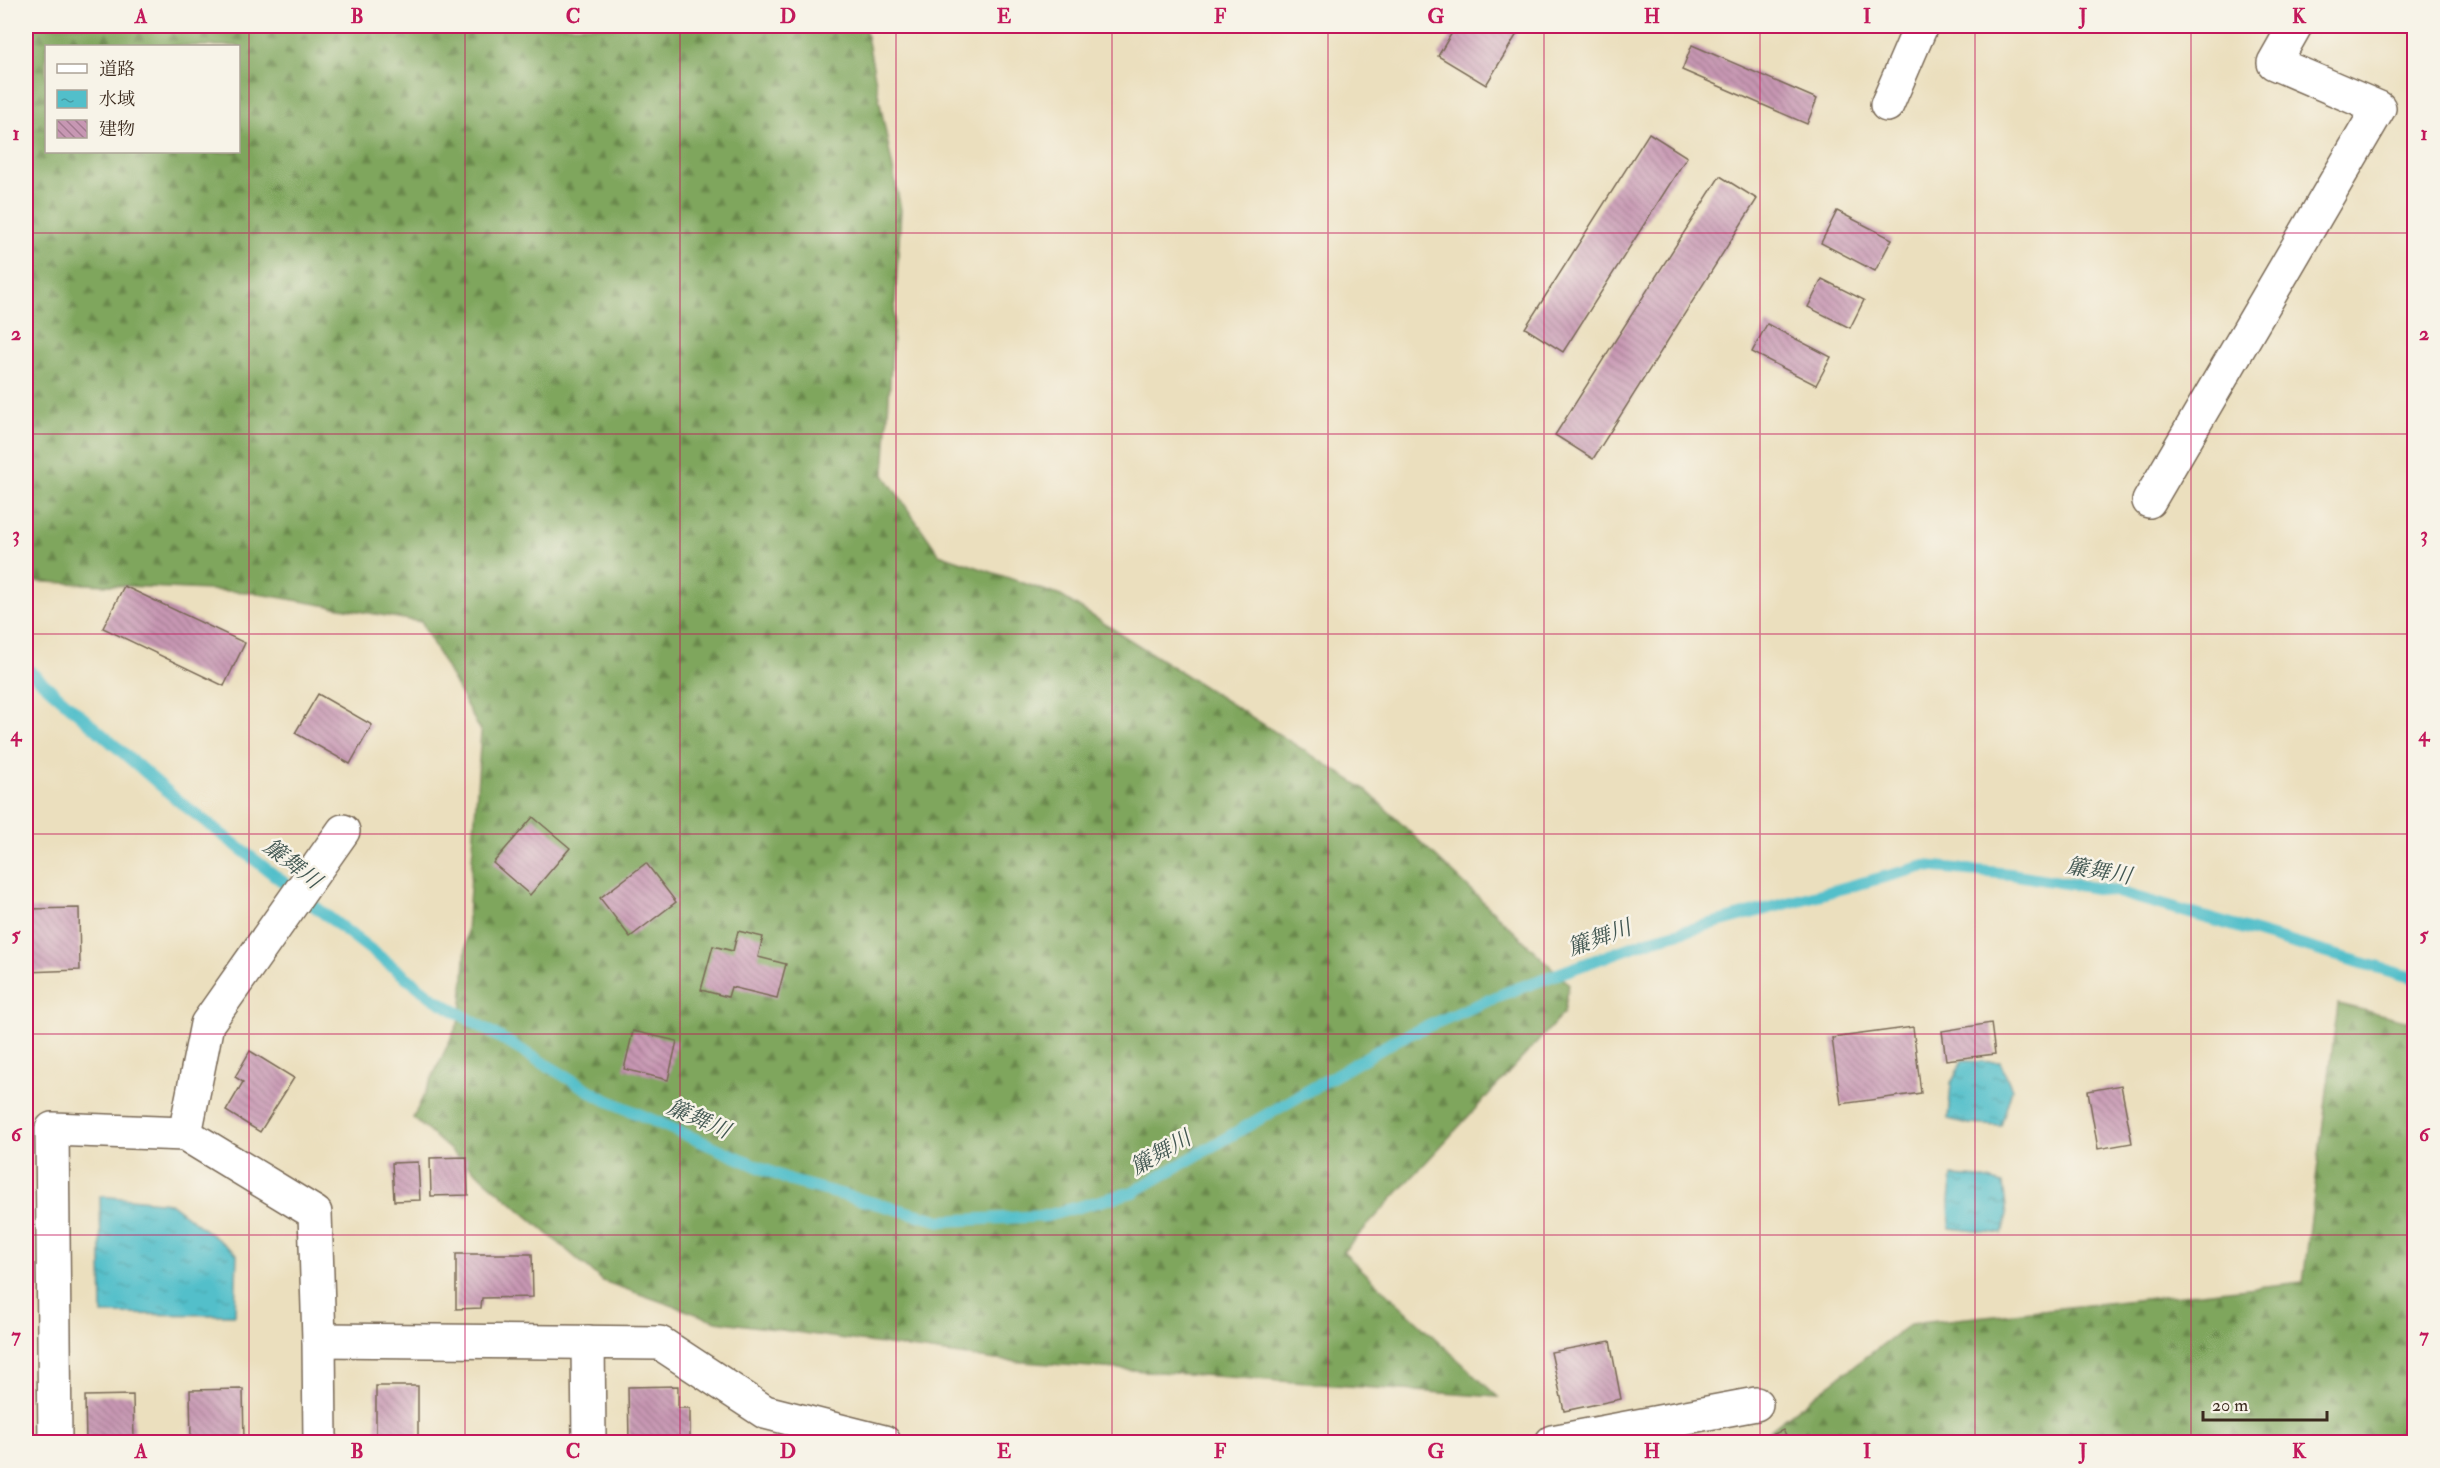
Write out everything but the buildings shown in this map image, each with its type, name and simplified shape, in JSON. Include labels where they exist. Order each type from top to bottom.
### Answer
[{"type":"street","points":[[1887,105],[1921,26]]},
{"type":"street","points":[[2149,501],[2379,108],[2274,63],[2295,26]]},
{"type":"street","points":[[185,1134],[207,1024],[343,831]]},
{"type":"street","points":[[55,1443],[52,1129],[185,1134],[315,1213],[320,1443]]},
{"type":"street","points":[[319,1340],[660,1343],[765,1412],[884,1443]]},
{"type":"street","points":[[588,1342],[589,1443]]},
{"type":"street","points":[[1552,1443],[1756,1404]]},
{"type":"green space","points":[[26,26],[865,26],[901,210],[884,475],[939,554],[1061,596],[1365,789],[1569,984],[1564,1013],[1343,1252],[1498,1397],[996,1360],[716,1321],[603,1281],[413,1118],[461,1017],[481,732],[421,622],[248,592],[26,581]]},
{"type":"green space","points":[[2338,1004],[2414,1022],[2414,1442],[1753,1442],[1910,1324],[2303,1282]]},
{"type":"water","points":[[1962,1061],[2000,1062],[2012,1089],[2001,1126],[1968,1124],[1948,1119],[1951,1084]]},
{"type":"water","points":[[1952,1176],[1981,1178],[2003,1184],[2007,1215],[2002,1234],[1950,1228],[1949,1200]]},
{"type":"water","points":[[100,1196],[170,1203],[237,1254],[235,1315],[102,1314]]},
{"type":"waterway","name":"簾舞川","points":[[26,668],[175,798],[433,998],[602,1098],[791,1181],[941,1221],[1046,1216],[1133,1192],[1398,1039],[1508,992],[1651,940],[1925,866],[2010,874],[2114,891],[2414,978]]}]
